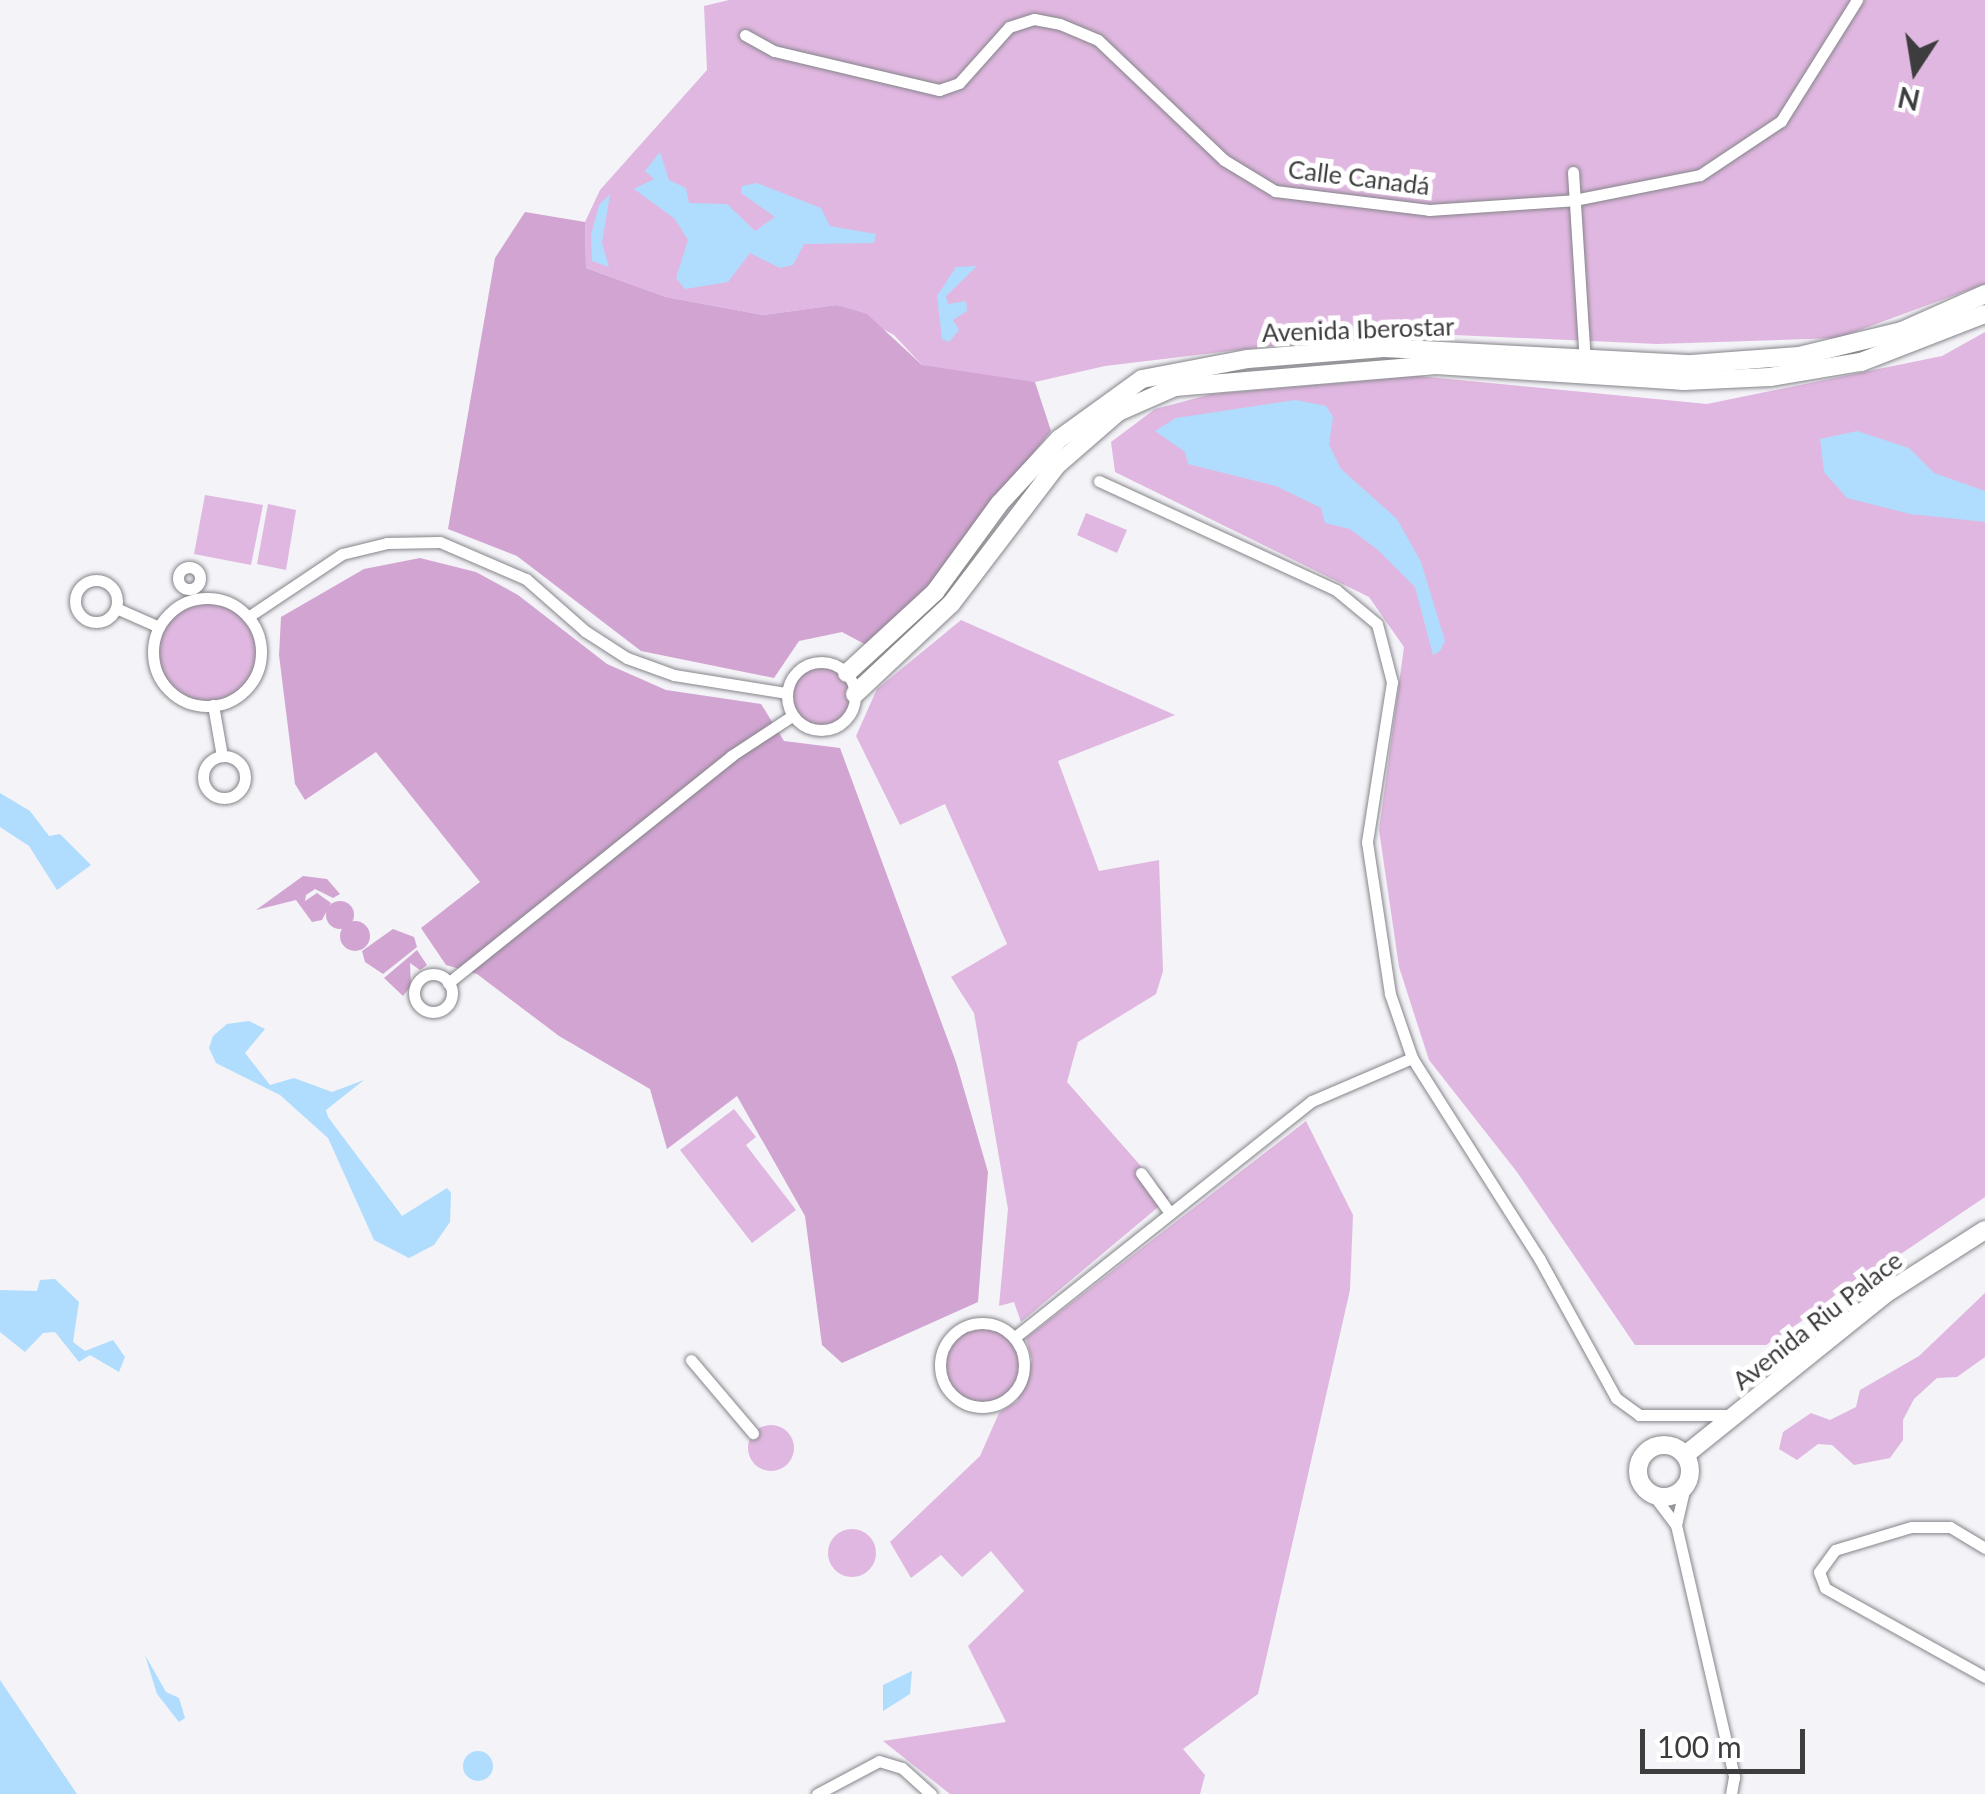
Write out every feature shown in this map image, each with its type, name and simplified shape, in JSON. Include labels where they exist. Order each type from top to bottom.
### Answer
[{"type":"street","name":"Calle Canadá","points":[[745,36],[774,51],[940,90],[958,83],[1010,27],[1034,19],[1060,24],[1098,40],[1212,151],[1275,191],[1429,210],[1574,200],[1700,175],[1781,121],[1804,91],[1857,0]]},
{"type":"street","points":[[1573,172],[1585,364]]},
{"type":"street","name":"Avenida Iberostar","points":[[856,694],[951,604],[1056,466],[1118,412],[1150,396],[1207,381],[1388,366],[1692,364],[1799,356],[1902,331],[1985,294]]},
{"type":"street","name":"Avenida Iberostar","points":[[847,673],[936,592],[1000,503],[1060,438],[1142,379],[1248,359],[1384,348],[1585,364],[1708,382],[1802,374],[1892,353],[1985,314]]},
{"type":"street","points":[[1099,481],[1336,590],[1377,624],[1392,682],[1367,842],[1390,994],[1412,1058],[1539,1258],[1616,1398],[1639,1415],[1735,1415]]},
{"type":"street","points":[[248,617],[342,554],[387,543],[440,542],[526,579],[585,631],[628,658],[674,676],[786,694]]},
{"type":"street","points":[[192,595],[226,602],[248,617],[259,640],[256,675],[230,700],[213,706],[194,704],[164,685],[152,652],[159,627],[192,595]]},
{"type":"street","points":[[116,608],[159,627]]},
{"type":"street","points":[[816,662],[847,673],[856,694],[850,715],[832,728],[810,729],[792,716],[786,694],[795,672],[816,662]]},
{"type":"street","points":[[213,706],[222,756]]},
{"type":"street","points":[[448,983],[731,756],[792,716]]},
{"type":"street","points":[[1014,1337],[1312,1101],[1412,1058]]},
{"type":"street","points":[[1140,1173],[1170,1213]]},
{"type":"street","name":"Avenida Riu Palace","points":[[1685,1456],[1888,1292],[1985,1230]]},
{"type":"street","points":[[986,1322],[1014,1337],[1024,1371],[1014,1393],[980,1407],[954,1396],[940,1372],[952,1335],[986,1322]]},
{"type":"street","points":[[691,1360],[753,1433]]},
{"type":"street","points":[[1676,1525],[1690,1472],[1685,1456],[1662,1445],[1640,1459],[1637,1476],[1676,1525],[1734,1777],[1731,1794]]},
{"type":"street","points":[[1654,1496],[1671,1497],[1685,1487]]},
{"type":"street","points":[[1985,1548],[1950,1527],[1910,1527],[1836,1550],[1819,1572],[1825,1588],[1985,1677]]},
{"type":"street","points":[[817,1794],[880,1761],[902,1768],[932,1794]]},
{"type":"shaded area","points":[[729,0],[1985,0],[1985,284],[1838,338],[1657,344],[1388,332],[1105,366],[1035,382],[962,375],[922,365],[894,335],[838,305],[763,315],[666,297],[586,268],[585,222],[600,190],[707,70],[704,6]]},
{"type":"shaded area","points":[[525,212],[585,222],[586,268],[666,297],[763,315],[837,305],[867,314],[922,365],[1035,382],[1051,431],[924,591],[870,647],[842,632],[799,641],[774,678],[641,651],[517,556],[448,529],[495,258]]},
{"type":"shaded area","points":[[1985,332],[1985,1197],[1766,1345],[1635,1345],[1517,1172],[1429,1060],[1399,967],[1379,830],[1404,647],[1369,597],[1115,472],[1111,442],[1155,409],[1212,394],[1418,376],[1707,404],[1942,356]]},
{"type":"shaded area","points":[[205,495],[263,505],[251,565],[194,554]]},
{"type":"shaded area","points":[[268,504],[296,510],[286,570],[257,564]]},
{"type":"shaded area","points":[[1086,513],[1127,530],[1117,553],[1077,535]]},
{"type":"shaded area","points":[[420,558],[476,572],[518,595],[607,664],[666,690],[761,704],[784,741],[840,748],[956,1062],[988,1172],[978,1302],[842,1363],[822,1345],[805,1216],[737,1096],[667,1149],[650,1089],[559,1036],[477,974],[446,965],[421,928],[480,882],[376,752],[305,800],[295,784],[279,655],[281,617],[364,569]]},
{"type":"shaded area","points":[[207,598],[237,607],[245,614],[252,622],[261,652],[252,682],[245,690],[237,697],[207,706],[177,697],[169,690],[162,682],[153,652],[162,622],[169,614],[177,607]]},
{"type":"shaded area","points":[[961,620],[1175,715],[1058,761],[1099,871],[1159,860],[1163,971],[1156,994],[1078,1042],[1067,1082],[1169,1198],[1021,1322],[1014,1302],[999,1306],[1008,1209],[974,1013],[951,977],[1007,944],[945,804],[900,825],[856,736],[877,689]]},
{"type":"shaded area","points":[[821,662],[834,664],[845,672],[853,683],[853,709],[845,720],[834,728],[821,730],[808,728],[797,720],[789,709],[787,696],[789,683],[797,672],[808,664]]},
{"type":"shaded area","points":[[303,876],[327,879],[340,894],[333,898],[315,889],[306,895],[305,901],[317,893],[331,903],[322,920],[312,922],[296,900],[256,910]]},
{"type":"shaded area","points":[[340,901],[350,905],[354,915],[350,925],[340,929],[330,925],[326,915],[330,905]]},
{"type":"shaded area","points":[[355,921],[366,925],[370,936],[366,947],[355,951],[344,947],[340,936],[344,925]]},
{"type":"shaded area","points":[[393,929],[414,937],[417,947],[383,974],[365,962],[362,951]]},
{"type":"shaded area","points":[[417,950],[427,965],[420,970],[410,963],[411,986],[403,996],[384,978]]},
{"type":"shaded area","points":[[734,1109],[756,1137],[746,1145],[796,1210],[752,1243],[680,1150]]},
{"type":"shaded area","points":[[1306,1121],[1353,1215],[1350,1290],[1258,1694],[1183,1749],[1205,1775],[1200,1794],[950,1794],[883,1741],[1006,1722],[968,1646],[1024,1591],[991,1551],[962,1577],[941,1555],[911,1578],[890,1542],[980,1456],[999,1413],[1017,1401],[1032,1360],[1026,1338]]},
{"type":"shaded area","points":[[1985,1293],[1985,1357],[1957,1377],[1937,1378],[1914,1399],[1903,1420],[1903,1440],[1890,1458],[1854,1465],[1832,1445],[1818,1444],[1797,1460],[1779,1449],[1783,1432],[1811,1413],[1830,1420],[1856,1407],[1860,1390],[1919,1356]]},
{"type":"shaded area","points":[[982,1323],[998,1326],[1012,1335],[1021,1349],[1021,1381],[1012,1395],[998,1404],[982,1407],[966,1404],[952,1395],[943,1381],[940,1365],[943,1349],[952,1335],[966,1326]]},
{"type":"shaded area","points":[[771,1425],[788,1431],[794,1448],[788,1465],[771,1471],[754,1465],[748,1448],[754,1431]]},
{"type":"shaded area","points":[[852,1529],[869,1536],[876,1553],[869,1570],[852,1577],[835,1570],[828,1553],[835,1536]]},
{"type":"water","points":[[660,152],[669,180],[686,188],[689,203],[727,204],[755,231],[775,217],[741,193],[742,186],[757,183],[821,208],[830,226],[876,234],[874,243],[804,244],[793,265],[780,268],[750,253],[728,282],[685,289],[676,278],[688,240],[675,219],[634,189],[654,179],[645,171]]},
{"type":"water","points":[[610,194],[602,243],[609,267],[592,261],[591,235],[599,205]]},
{"type":"water","points":[[977,266],[946,296],[948,304],[966,301],[967,311],[953,320],[959,330],[949,342],[942,339],[937,296],[956,267]]},
{"type":"water","points":[[1295,400],[1326,406],[1333,417],[1329,445],[1341,469],[1397,519],[1421,562],[1445,641],[1433,655],[1415,587],[1378,550],[1350,529],[1325,523],[1321,508],[1276,486],[1188,464],[1185,452],[1155,431],[1176,418]]},
{"type":"water","points":[[1857,431],[1909,448],[1934,473],[1985,491],[1985,522],[1910,514],[1847,498],[1824,472],[1820,439]]},
{"type":"water","points":[[0,793],[30,811],[49,836],[60,834],[91,865],[57,890],[29,846],[0,827]]},
{"type":"water","points":[[249,1021],[265,1029],[245,1053],[270,1085],[294,1078],[332,1092],[364,1080],[326,1110],[328,1117],[402,1216],[447,1188],[451,1193],[450,1222],[434,1245],[409,1258],[374,1240],[328,1138],[280,1095],[216,1063],[209,1048],[213,1036],[227,1024]]},
{"type":"water","points":[[55,1279],[79,1302],[73,1342],[85,1351],[113,1340],[125,1357],[119,1372],[90,1355],[79,1362],[55,1332],[43,1333],[25,1352],[0,1332],[0,1290],[37,1291],[40,1280]]},
{"type":"water","points":[[145,1655],[166,1692],[179,1698],[185,1718],[179,1722],[157,1694]]},
{"type":"water","points":[[912,1671],[910,1694],[883,1711],[883,1685]]},
{"type":"water","points":[[0,1680],[77,1794],[0,1794]]},
{"type":"water","points":[[478,1751],[489,1755],[493,1766],[489,1777],[478,1781],[467,1777],[463,1766],[467,1755]]}]
